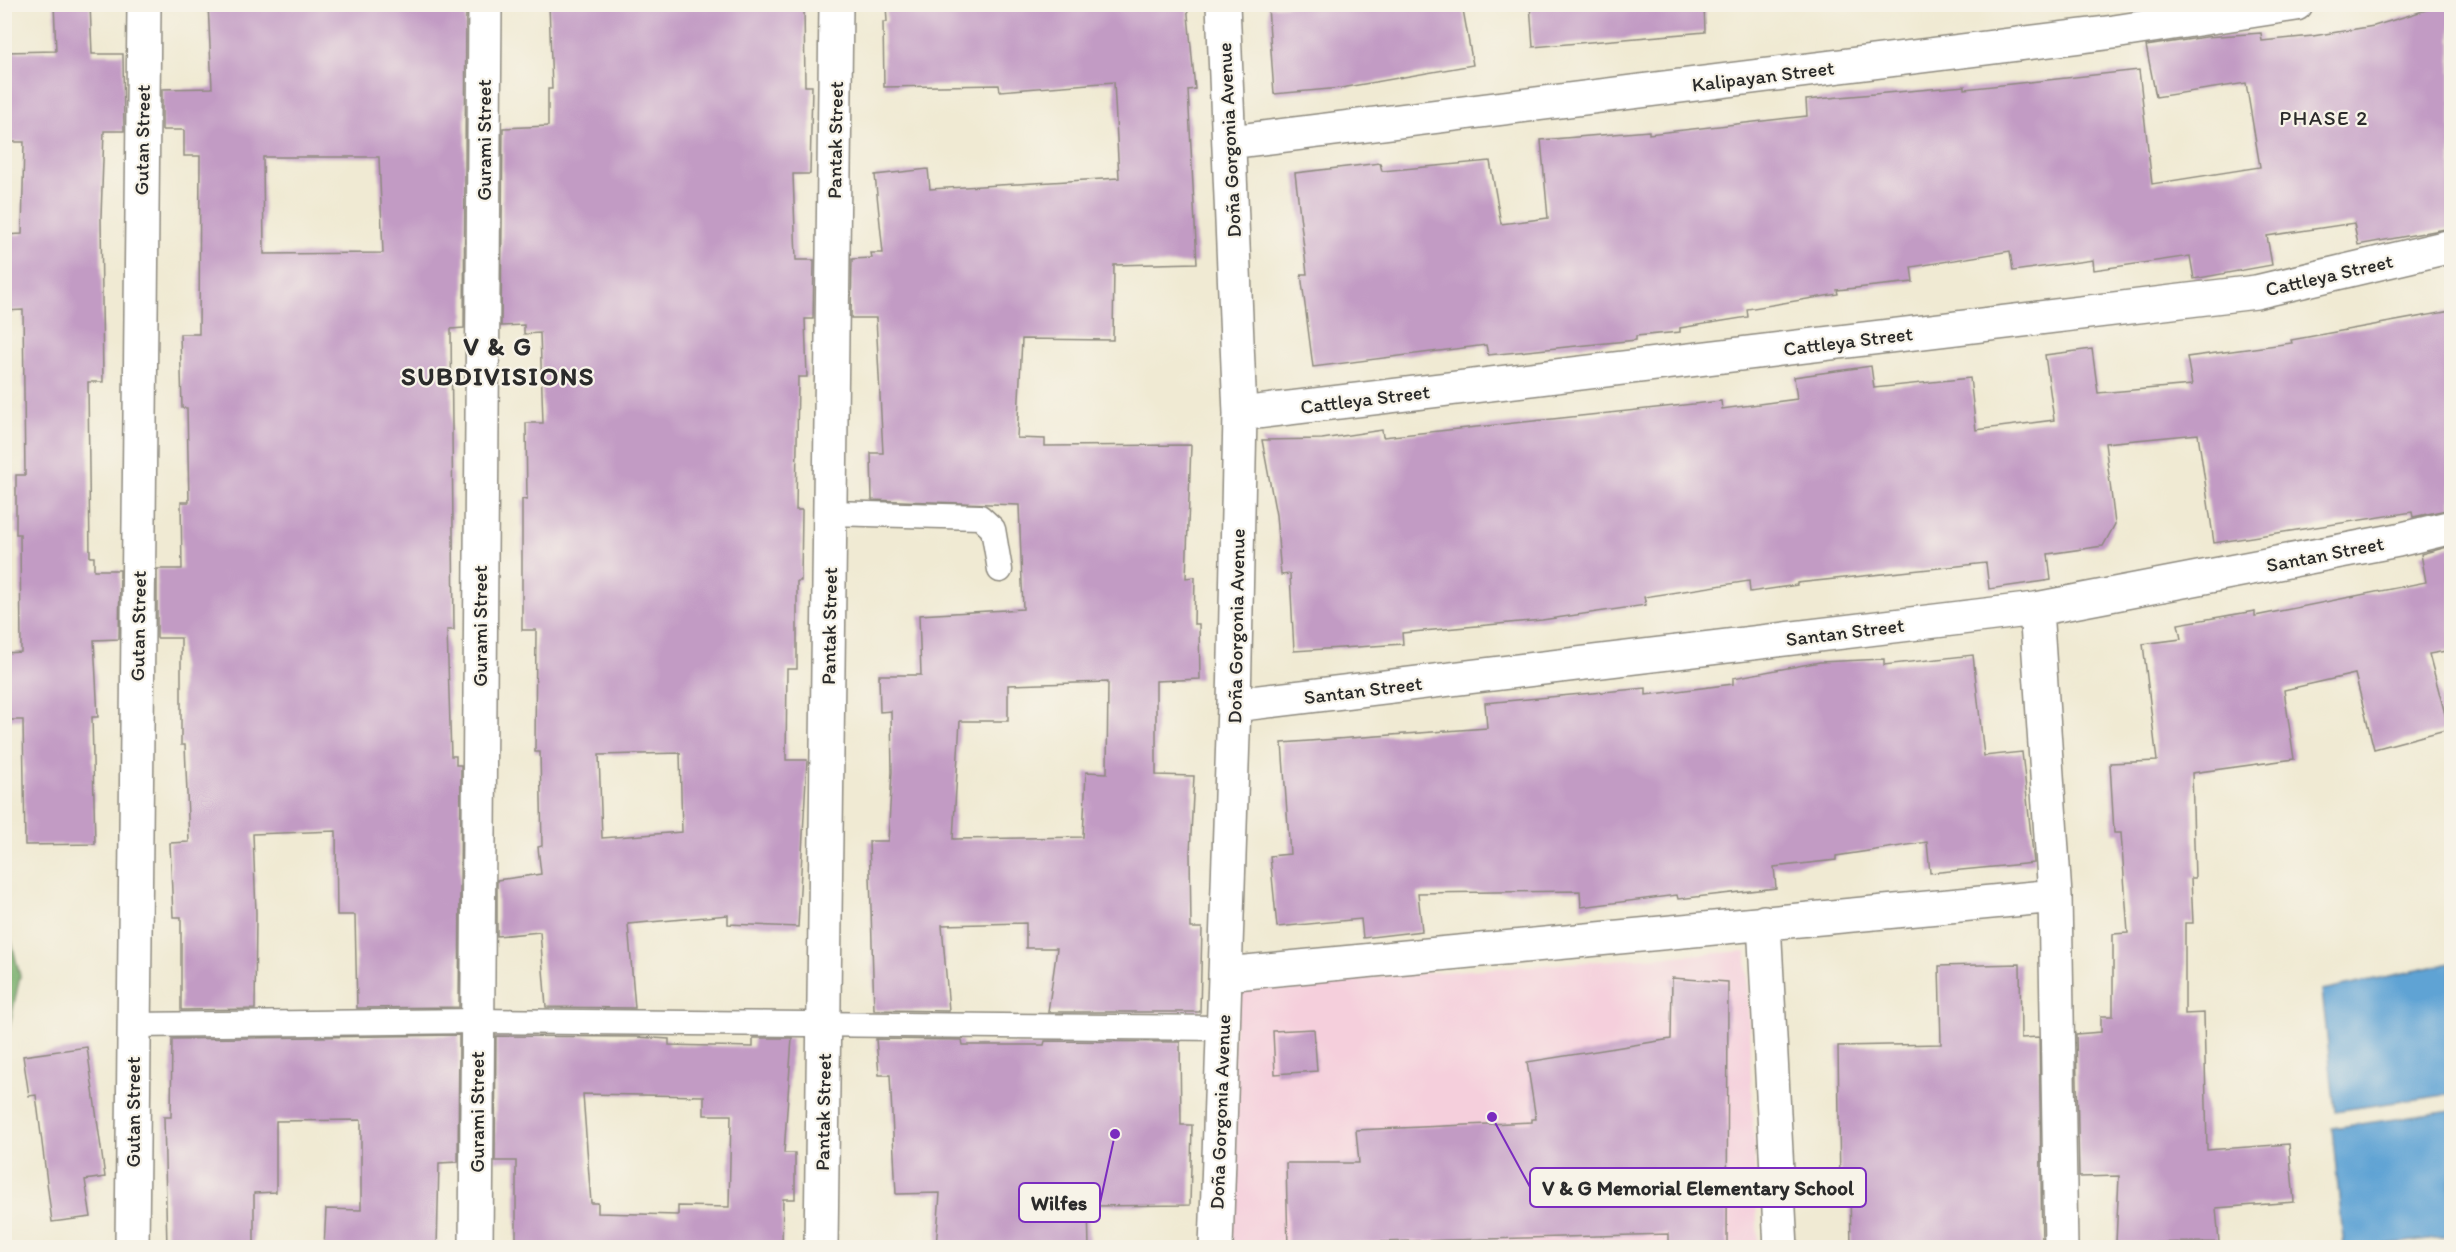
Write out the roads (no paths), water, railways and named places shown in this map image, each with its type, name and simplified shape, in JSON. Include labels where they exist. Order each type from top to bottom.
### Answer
[{"type":"street","name":"Gutan Street","points":[[132,1248],[144,4]]},
{"type":"street","name":"Gurami Street","points":[[476,1248],[485,4]]},
{"type":"street","name":"Pantak Street","points":[[821,1248],[836,4]]},
{"type":"street","name":"Doña Gorgonia Avenue","points":[[1216,1248],[1221,1028],[1225,974],[1234,705],[1240,414],[1223,4]]},
{"type":"street","name":"Kalipayan Street","points":[[1230,142],[2114,32],[2296,4]]},
{"type":"street","name":"Cattleya Street","points":[[1240,414],[2256,292],[2451,246]]},
{"type":"street","name":"Santan Street","points":[[1234,705],[2036,609],[2398,540],[2451,527]]},
{"type":"street","points":[[2036,609],[2055,896],[2061,1248]]},
{"type":"street","points":[[1225,974],[2055,896]]},
{"type":"street","points":[[1764,922],[1781,1248]]},
{"type":"lane","points":[[830,513],[980,517],[993,529],[1000,570]]},
{"type":"lane","points":[[134,1025],[477,1021],[1221,1028]]},
{"type":"water","points":[[2451,963],[2451,1094],[2335,1111],[2322,990]]},
{"type":"water","points":[[2451,1111],[2451,1236],[2367,1247],[2344,1247],[2332,1128]]},
{"type":"place","name":"V & G Memorial Elementary School","points":[[1492,1117]]},
{"type":"place","name":"Wilfes","points":[[1115,1134]]},
{"type":"district","name":"PHASE 2","points":[[2324,117]]},
{"type":"district","name":"V & G SUBDIVISIONS","points":[[498,361]]}]
